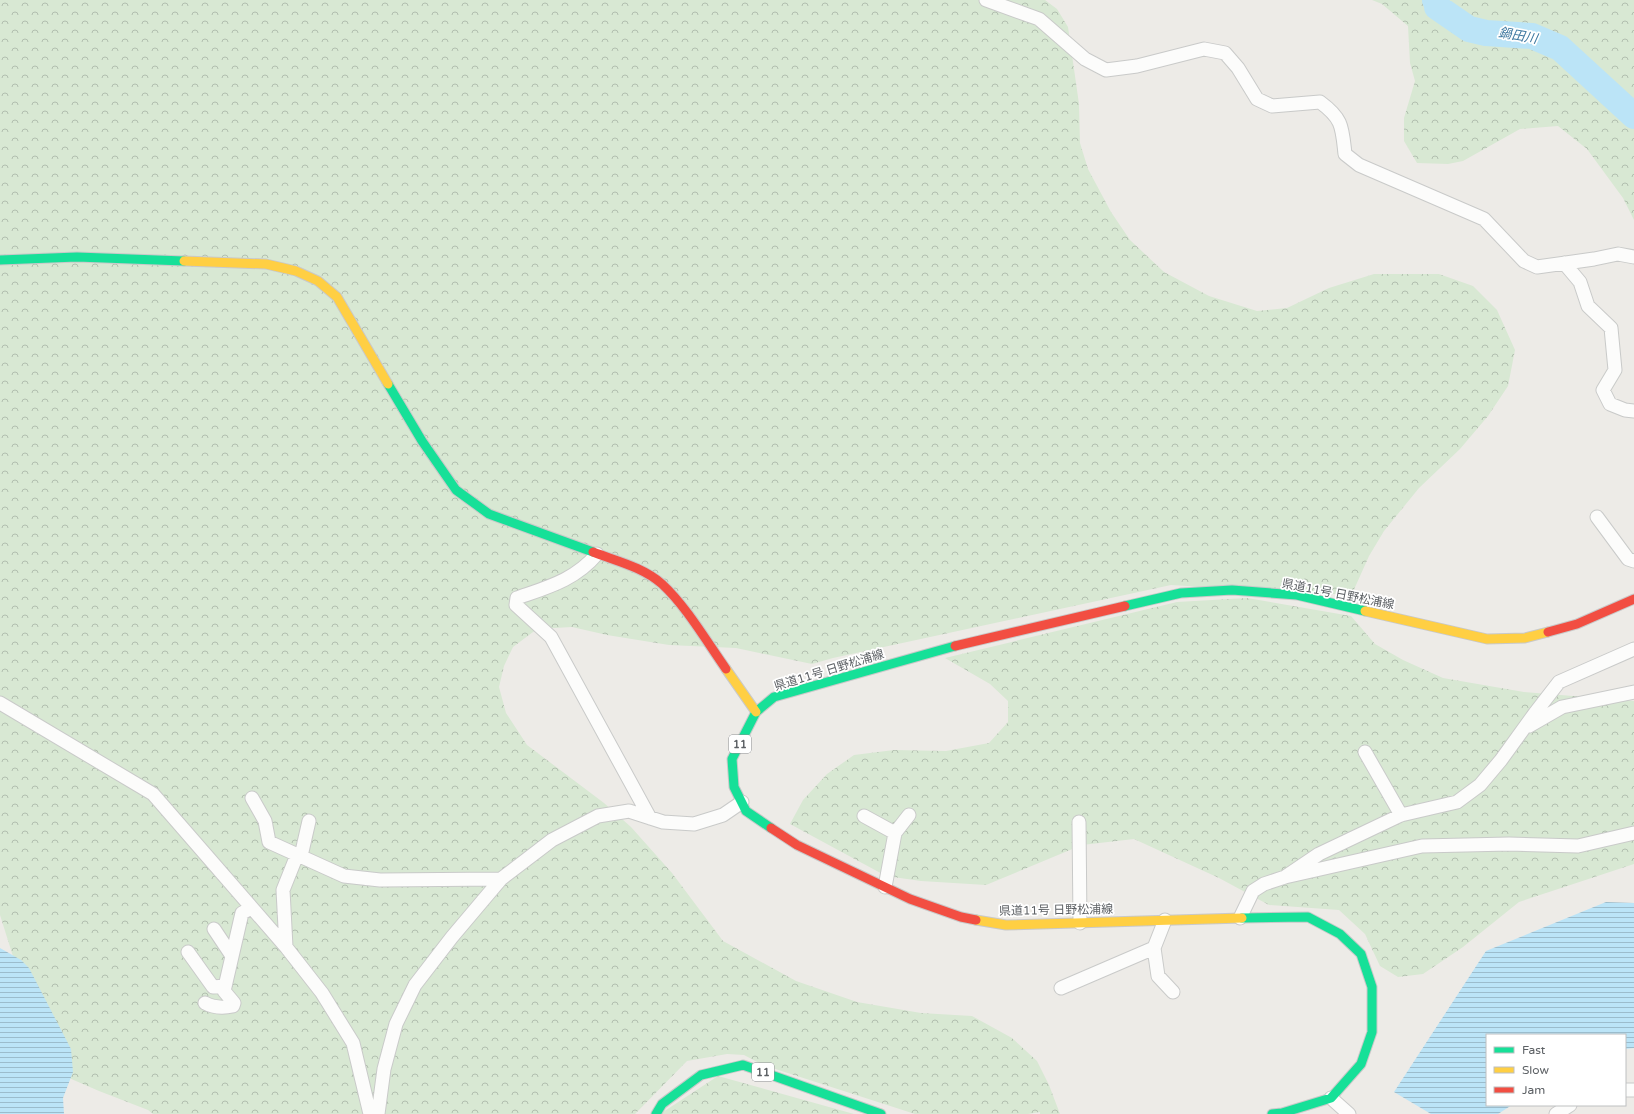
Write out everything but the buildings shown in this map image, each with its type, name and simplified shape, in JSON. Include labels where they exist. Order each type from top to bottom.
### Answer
[{"type":"main road","points":[[0,260],[77,257],[266,264],[296,271],[318,281],[336,297],[422,441],[456,490],[489,514],[636,568],[661,583],[678,601],[756,712]]},
{"type":"main road","name":"県道11号 日野松浦線","points":[[1331,1098],[1360,1064],[1372,1032],[1372,987],[1361,954],[1340,934],[1308,917],[1006,925],[969,919],[910,899],[796,845],[746,811],[734,786],[732,759],[756,712],[774,697],[804,688],[985,638],[1181,593],[1232,590],[1297,596],[1487,639],[1525,638],[1577,624],[1634,599]]},
{"type":"main road","name":"11","points":[[656,1114],[662,1104],[701,1075],[744,1065],[881,1114]]},
{"type":"main road","points":[[1272,1114],[1282,1113],[1331,1098]]},
{"type":"street","points":[[986,0],[1039,19],[1085,59],[1106,70],[1137,66],[1204,49],[1225,52],[1238,68],[1258,99],[1272,106],[1320,102],[1332,111],[1341,124],[1345,154],[1359,165],[1484,219],[1524,261],[1537,266],[1594,259],[1618,254],[1634,257]]},
{"type":"street","points":[[1564,263],[1580,282],[1588,306],[1611,328],[1615,370],[1603,390],[1610,404],[1624,410],[1634,412]]},
{"type":"street","points":[[1597,517],[1628,559],[1634,561]]},
{"type":"street","points":[[597,554],[587,565],[566,580],[517,598],[516,605],[551,637],[650,818]]},
{"type":"street","points":[[1285,876],[1319,854],[1402,815],[1457,802],[1480,784],[1501,760],[1559,682],[1634,649]]},
{"type":"street","points":[[1522,731],[1562,707],[1634,692]]},
{"type":"street","points":[[0,703],[153,794],[286,947],[322,993],[354,1043],[370,1114]]},
{"type":"street","points":[[1365,752],[1402,815]]},
{"type":"street","points":[[252,798],[265,821],[269,842],[344,876],[373,880],[501,879]]},
{"type":"street","points":[[378,1114],[384,1069],[396,1024],[415,985],[452,937],[501,879],[552,840],[598,816],[629,811],[663,822],[694,824],[723,815],[742,802]]},
{"type":"street","points":[[885,887],[895,833],[909,815]]},
{"type":"street","points":[[864,816],[895,833]]},
{"type":"street","points":[[286,947],[283,890],[299,855],[309,821]]},
{"type":"street","points":[[1079,822],[1080,923]]},
{"type":"street","points":[[1240,918],[1253,891],[1264,884],[1285,876],[1422,846],[1510,844],[1578,846],[1634,833]]},
{"type":"street","points":[[205,1003],[212,1007],[226,1008],[233,1006],[234,1002],[224,991],[242,913],[251,908]]},
{"type":"street","points":[[1165,920],[1154,948],[1158,976],[1173,992]]},
{"type":"street","points":[[214,929],[232,956]]},
{"type":"street","points":[[1061,988],[1154,948]]},
{"type":"street","points":[[188,952],[213,987],[225,986]]},
{"type":"street","points":[[1331,1098],[1349,1114]]},
{"type":"street","points":[[1556,1114],[1568,1106]]},
{"type":"green space","points":[[0,0],[1045,0],[1057,9],[1068,27],[1079,104],[1080,143],[1088,169],[1111,212],[1130,240],[1164,272],[1209,296],[1257,311],[1287,308],[1329,288],[1374,274],[1439,274],[1473,286],[1497,310],[1515,350],[1508,386],[1488,416],[1460,449],[1419,488],[1384,531],[1369,556],[1352,594],[1325,594],[1171,585],[833,658],[812,664],[736,648],[669,645],[607,635],[572,627],[537,629],[513,647],[504,666],[499,687],[506,713],[527,745],[604,803],[631,827],[672,873],[723,941],[796,981],[857,1002],[921,1013],[972,1016],[1012,1038],[1037,1061],[1049,1085],[1060,1114],[1040,1114],[1040,1112],[1028,1114],[915,1114],[763,1065],[744,1055],[727,1054],[687,1061],[635,1114],[153,1114],[148,1110],[69,1078],[22,985],[0,915]]},
{"type":"green space","points":[[1372,0],[1634,0],[1634,220],[1623,198],[1587,149],[1558,126],[1520,129],[1463,161],[1448,164],[1417,163],[1404,141],[1404,118],[1415,81],[1410,63],[1408,26],[1382,4]]},
{"type":"green space","points":[[1247,598],[1351,616],[1375,644],[1403,660],[1443,678],[1524,692],[1634,701],[1634,864],[1519,902],[1463,947],[1423,974],[1398,977],[1380,966],[1365,934],[1339,910],[1269,905],[1219,878],[1134,839],[1082,845],[986,885],[921,881],[886,876],[790,824],[803,800],[827,774],[854,755],[894,750],[946,751],[989,743],[1008,722],[1008,701],[990,684],[945,658],[1177,602]]},
{"type":"green space","points":[[718,1076],[854,1114],[660,1114]]},
{"type":"water","points":[[1606,902],[1634,903],[1634,1048],[1626,1049],[1626,1034],[1486,1034],[1486,1106],[1510,1106],[1498,1114],[1431,1114],[1394,1092],[1486,951]]},
{"type":"water","points":[[0,948],[21,960],[29,968],[71,1049],[73,1072],[63,1098],[64,1114],[0,1114]]},
{"type":"waterway","name":"鍋田川","points":[[1435,0],[1437,2],[1437,7],[1469,29],[1486,33],[1532,36],[1560,48],[1634,116]]},
{"type":"traffic: fast","points":[[0,260],[77,257],[184,261]]},
{"type":"traffic: fast","points":[[388,384],[422,441],[456,490],[489,514],[593,552]]},
{"type":"traffic: fast","points":[[1125,606],[1181,593],[1232,590],[1297,595],[1365,611]]},
{"type":"traffic: fast","points":[[771,828],[746,811],[734,787],[732,759],[756,712],[774,697],[955,646]]},
{"type":"traffic: fast","points":[[1242,918],[1308,917],[1340,934],[1361,954],[1372,987],[1372,1032],[1361,1064],[1331,1098],[1282,1113],[1272,1114]]},
{"type":"traffic: fast","points":[[656,1114],[662,1104],[701,1075],[743,1065],[881,1114]]},
{"type":"traffic: slow","points":[[184,261],[266,264],[296,271],[318,281],[337,297],[388,384]]},
{"type":"traffic: slow","points":[[1365,611],[1487,639],[1525,638],[1548,632]]},
{"type":"traffic: slow","points":[[726,669],[756,712]]},
{"type":"traffic: slow","points":[[976,920],[1006,925],[1242,918]]},
{"type":"traffic: jam","points":[[593,552],[638,569],[655,578],[662,584],[688,613],[726,669]]},
{"type":"traffic: jam","points":[[1548,632],[1577,624],[1634,599]]},
{"type":"traffic: jam","points":[[955,646],[1125,606]]},
{"type":"traffic: jam","points":[[771,828],[797,845],[910,899],[961,917],[976,920]]}]
